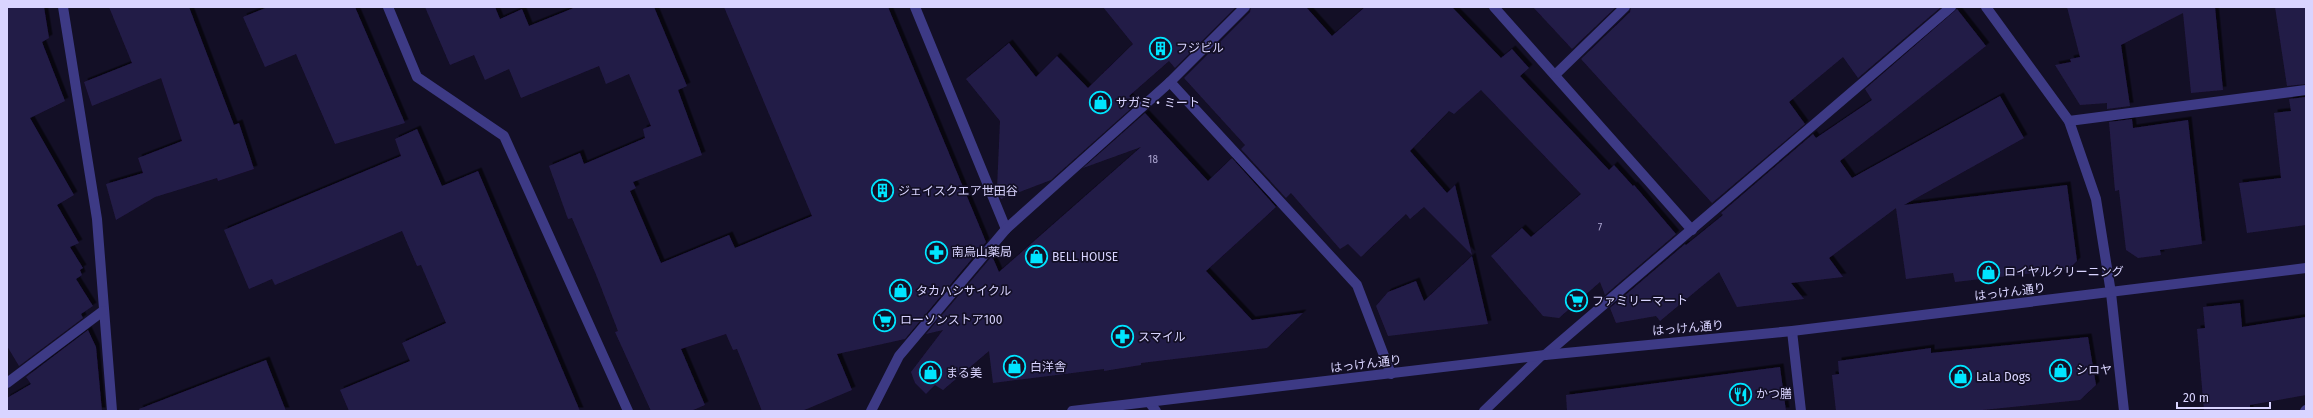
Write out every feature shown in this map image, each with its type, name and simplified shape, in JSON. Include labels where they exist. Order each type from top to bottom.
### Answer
[{"type":"street","points":[[63,7],[97,219],[112,411]]},
{"type":"street","points":[[388,7],[417,76],[504,136],[628,411]]},
{"type":"street","points":[[915,7],[1006,229]]},
{"type":"street","points":[[871,411],[899,356],[1006,229],[1170,82],[1245,7]]},
{"type":"street","points":[[1494,7],[1556,74],[1692,230]]},
{"type":"street","points":[[1556,74],[1625,7]]},
{"type":"street","points":[[1484,411],[1543,356],[1952,7]]},
{"type":"street","points":[[1986,7],[2069,121],[2096,199],[2111,293],[2124,411]]},
{"type":"street","points":[[1170,82],[1357,285],[1391,374]]},
{"type":"street","points":[[2069,121],[2306,90]]},
{"type":"street","name":"はっけん通り","points":[[1072,411],[1543,356],[1792,331],[2306,268]]},
{"type":"street","points":[[7,383],[104,311]]},
{"type":"street","points":[[1792,331],[1801,411]]},
{"type":"street","points":[[1149,402],[1156,411]]},
{"type":"building","points":[[7,7],[44,7],[49,38],[42,42],[65,101],[30,118],[74,195],[57,205],[79,243],[70,247],[83,268],[80,270],[82,275],[76,279],[93,306],[81,314],[83,318],[19,366],[7,346]]},
{"type":"building","points":[[109,7],[189,7],[234,125],[239,123],[254,169],[218,181],[217,178],[155,197],[116,220],[106,184],[143,173],[138,158],[182,141],[161,78],[92,106],[84,82],[132,63]]},
{"type":"building","points":[[268,7],[355,7],[405,123],[335,144],[296,54],[265,67],[243,17]]},
{"type":"building","points":[[425,7],[495,7],[500,19],[522,9],[529,26],[576,7],[654,7],[687,86],[678,90],[702,155],[633,182],[636,188],[630,191],[661,263],[729,235],[735,248],[812,216],[724,7],[888,7],[986,242],[905,339],[837,354],[852,390],[802,411],[762,411],[737,349],[733,350],[726,334],[681,349],[705,405],[691,411],[651,411],[615,332],[618,331],[597,277],[572,218],[568,219],[549,166],[580,153],[584,164],[645,138],[643,129],[651,126],[629,74],[606,84],[599,66],[521,98],[509,69],[485,80],[474,55],[450,65]]},
{"type":"building","points":[[1103,7],[1236,7],[1175,68],[1169,61],[1129,96],[1136,104],[1051,180],[1001,199],[997,189],[1000,121],[966,79],[1009,43],[1036,77],[1057,56],[1088,88],[1133,44]]},
{"type":"building","points":[[1251,7],[1306,7],[1332,36],[1365,7],[1452,7],[1501,58],[1512,49],[1529,68],[1520,76],[1609,170],[1614,165],[1633,186],[1634,185],[1676,234],[1605,295],[1600,282],[1559,318],[1543,316],[1491,256],[1522,228],[1531,237],[1581,194],[1481,90],[1454,114],[1449,111],[1410,151],[1447,193],[1455,185],[1472,255],[1424,207],[1410,219],[1406,214],[1361,257],[1348,244],[1340,249],[1291,193],[1286,198],[1241,149],[1245,145],[1184,78],[1250,12]]},
{"type":"building","points":[[1533,7],[1616,7],[1572,49]]},
{"type":"building","points":[[1631,7],[1941,7],[1858,78],[1843,57],[1789,102],[1805,124],[1712,203],[1581,59],[1630,12]]},
{"type":"building","points":[[2067,7],[2215,7],[2223,90],[2191,93],[2183,13],[2121,45],[2130,106],[2107,109],[2107,103],[2080,105],[2055,65],[2071,62],[2070,59],[2080,57]]},
{"type":"building","points":[[2275,7],[2306,7],[2306,84],[2287,86]]},
{"type":"building","points":[[1957,9],[1986,46],[1840,161],[1852,178],[2000,96],[2024,138],[1904,205],[2067,185],[2077,261],[2069,269],[1955,282],[1953,273],[1906,279],[1896,208],[1829,258],[1843,277],[1791,283],[1804,299],[1737,307],[1719,272],[1660,321],[1656,316],[1616,323],[1610,308],[1685,244],[1686,245],[1723,215],[1721,213],[1813,134],[1816,138],[1872,100],[1865,89]]},
{"type":"building","points":[[2306,97],[2306,225],[2247,233],[2239,183],[2281,178],[2274,113],[2291,111],[2289,99]]},
{"type":"building","points":[[1145,113],[1208,181],[1232,158],[1276,207],[1206,271],[1252,320],[1303,313],[1267,348],[1141,363],[1141,365],[1104,371],[1104,369],[993,383],[989,351],[943,390],[935,385],[926,394],[915,383],[911,372],[943,330],[926,334],[992,256],[999,272],[1141,147],[1083,168]]},
{"type":"building","points":[[2132,119],[2133,128],[2188,120],[2202,244],[2160,250],[2161,255],[2138,258],[2126,250],[2119,190],[2115,191],[2109,122]]},
{"type":"building","points":[[417,129],[442,186],[478,171],[580,411],[349,411],[340,390],[410,361],[402,343],[446,323],[421,265],[417,266],[402,231],[275,285],[272,279],[249,289],[224,230],[401,156],[395,139]]},
{"type":"building","points":[[1472,256],[1488,324],[1388,336],[1376,306],[1388,292],[1416,281],[1424,301]]},
{"type":"building","points":[[2240,303],[2242,327],[2306,317],[2306,395],[2250,405],[2250,411],[2204,411],[2197,329],[2205,328],[2203,307]]},
{"type":"building","points":[[88,330],[96,347],[102,411],[7,411],[7,398],[31,384],[26,377]]},
{"type":"building","points":[[2088,337],[2096,385],[2080,400],[1973,411],[1836,411],[1832,375],[1839,374],[1838,361],[1931,348],[1931,353]]},
{"type":"building","points":[[266,360],[286,411],[140,411],[139,409]]},
{"type":"building","points":[[1780,367],[1786,411],[1567,411],[1566,395]]},
{"type":"place","name":"フジビル","points":[[1161,48]]},
{"type":"place","name":"サガミ・ミート","points":[[1101,103]]},
{"type":"place","name":"ジェイスクエア世田谷","points":[[883,191]]},
{"type":"place","name":"南烏山薬局","points":[[936,252]]},
{"type":"place","name":"BELL HOUSE","points":[[1036,257]]},
{"type":"place","name":"ロイヤルクリーニング","points":[[1988,272]]},
{"type":"place","name":"タカハシサイクル","points":[[901,291]]},
{"type":"place","name":"ファミリーマート","points":[[1576,301]]},
{"type":"place","name":"ローソンストア100","points":[[885,320]]},
{"type":"place","name":"スマイル","points":[[1122,337]]},
{"type":"place","name":"白洋舎","points":[[1014,367]]},
{"type":"place","name":"シロヤ","points":[[2060,370]]},
{"type":"place","name":"まる美","points":[[931,373]]},
{"type":"place","name":"LaLa Dogs","points":[[1961,377]]},
{"type":"place","name":"かつ膳","points":[[1740,394]]}]
